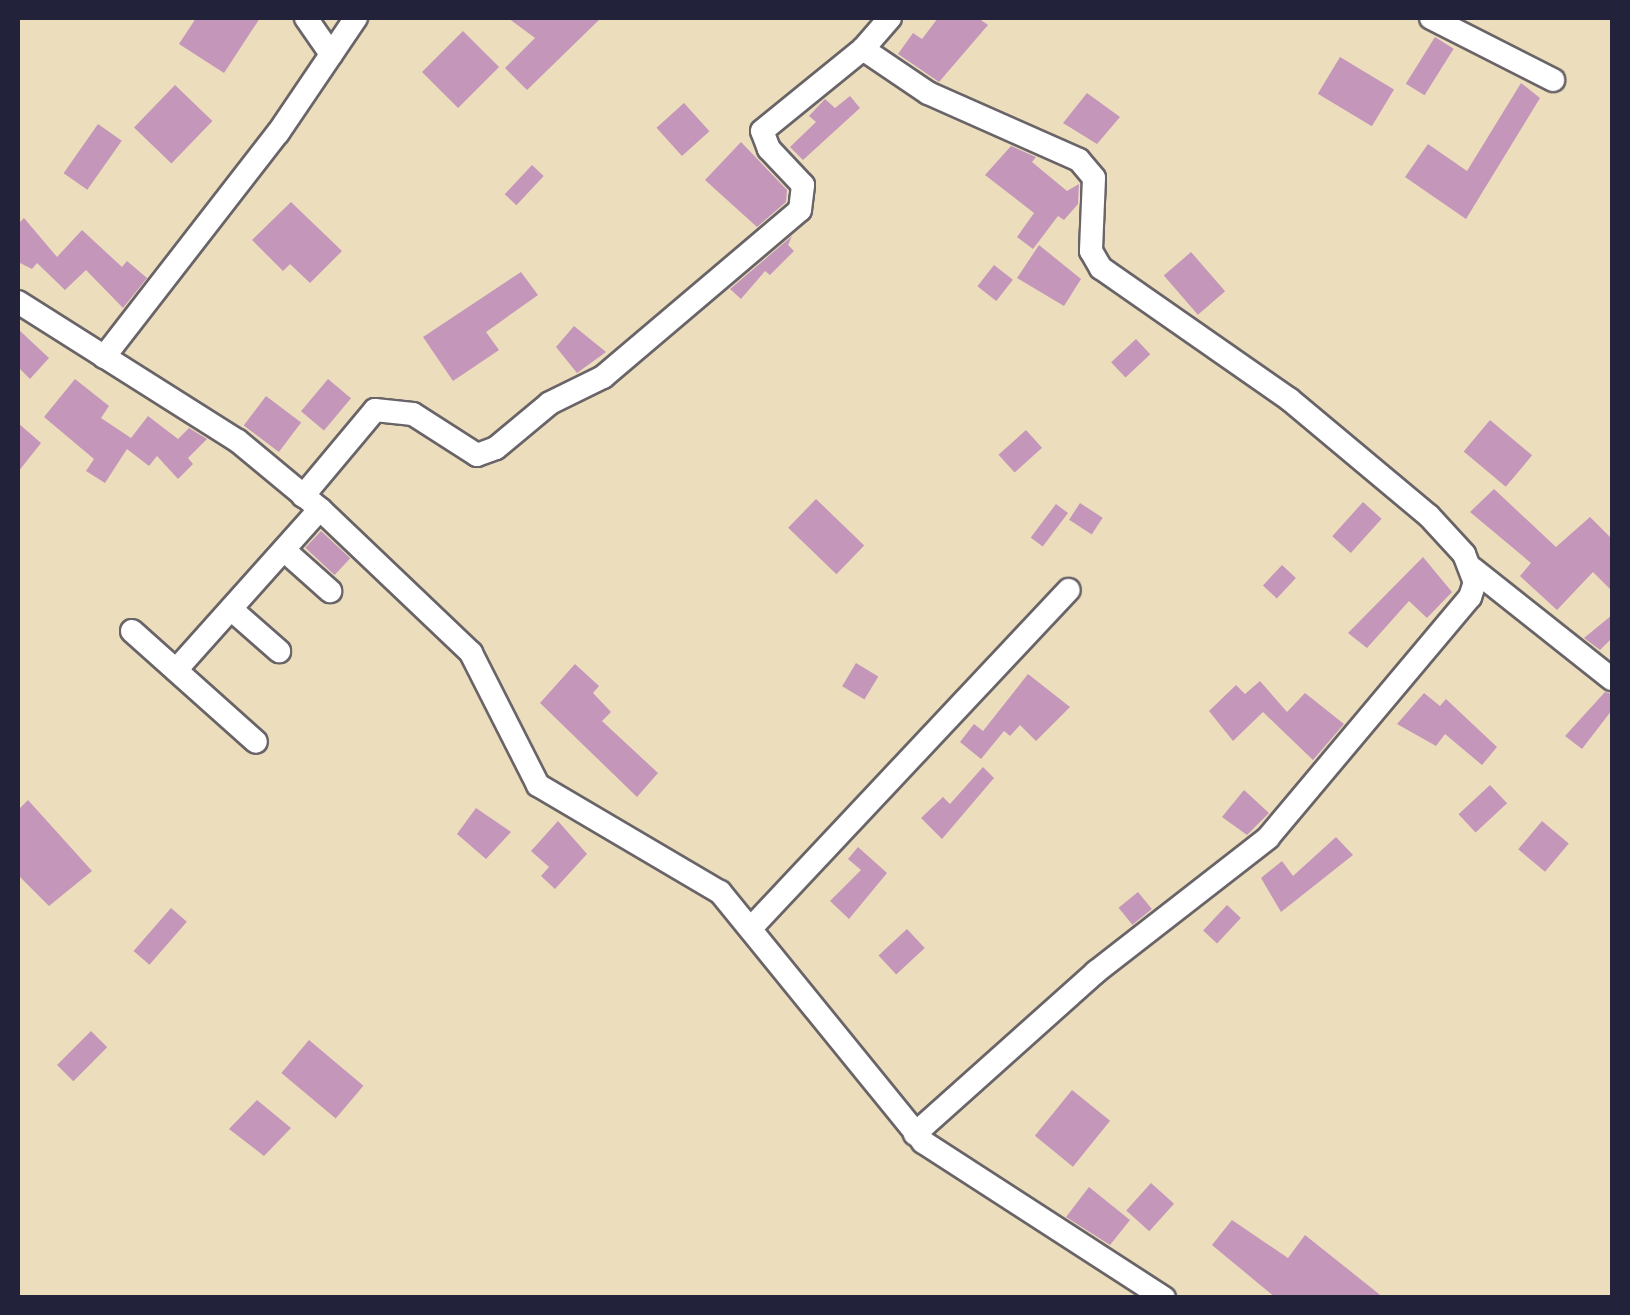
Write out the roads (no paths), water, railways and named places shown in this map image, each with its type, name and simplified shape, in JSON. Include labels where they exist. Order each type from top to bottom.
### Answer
[{"type":"street","points":[[306,18],[331,54]]},
{"type":"street","points":[[104,357],[356,18]]},
{"type":"street","points":[[176,670],[284,550],[375,410],[413,414],[478,455],[496,448],[550,403],[604,377],[800,210],[803,186],[768,149],[762,131],[863,48],[890,18]]},
{"type":"street","points":[[1431,18],[1553,80]]},
{"type":"street","points":[[863,48],[928,93],[1079,160],[1094,178],[1090,231],[1101,268],[1289,399],[1429,516],[1473,570],[1612,679]]},
{"type":"street","points":[[18,302],[238,441],[312,503],[471,653],[538,785],[590,820],[691,871],[753,926],[915,1134],[1164,1298]]},
{"type":"street","points":[[284,550],[330,591]]},
{"type":"street","points":[[915,1134],[1096,972],[1268,838],[1470,598],[1473,570]]},
{"type":"street","points":[[753,926],[1068,590]]},
{"type":"street","points":[[231,609],[279,652]]},
{"type":"street","points":[[132,631],[256,742]]}]
